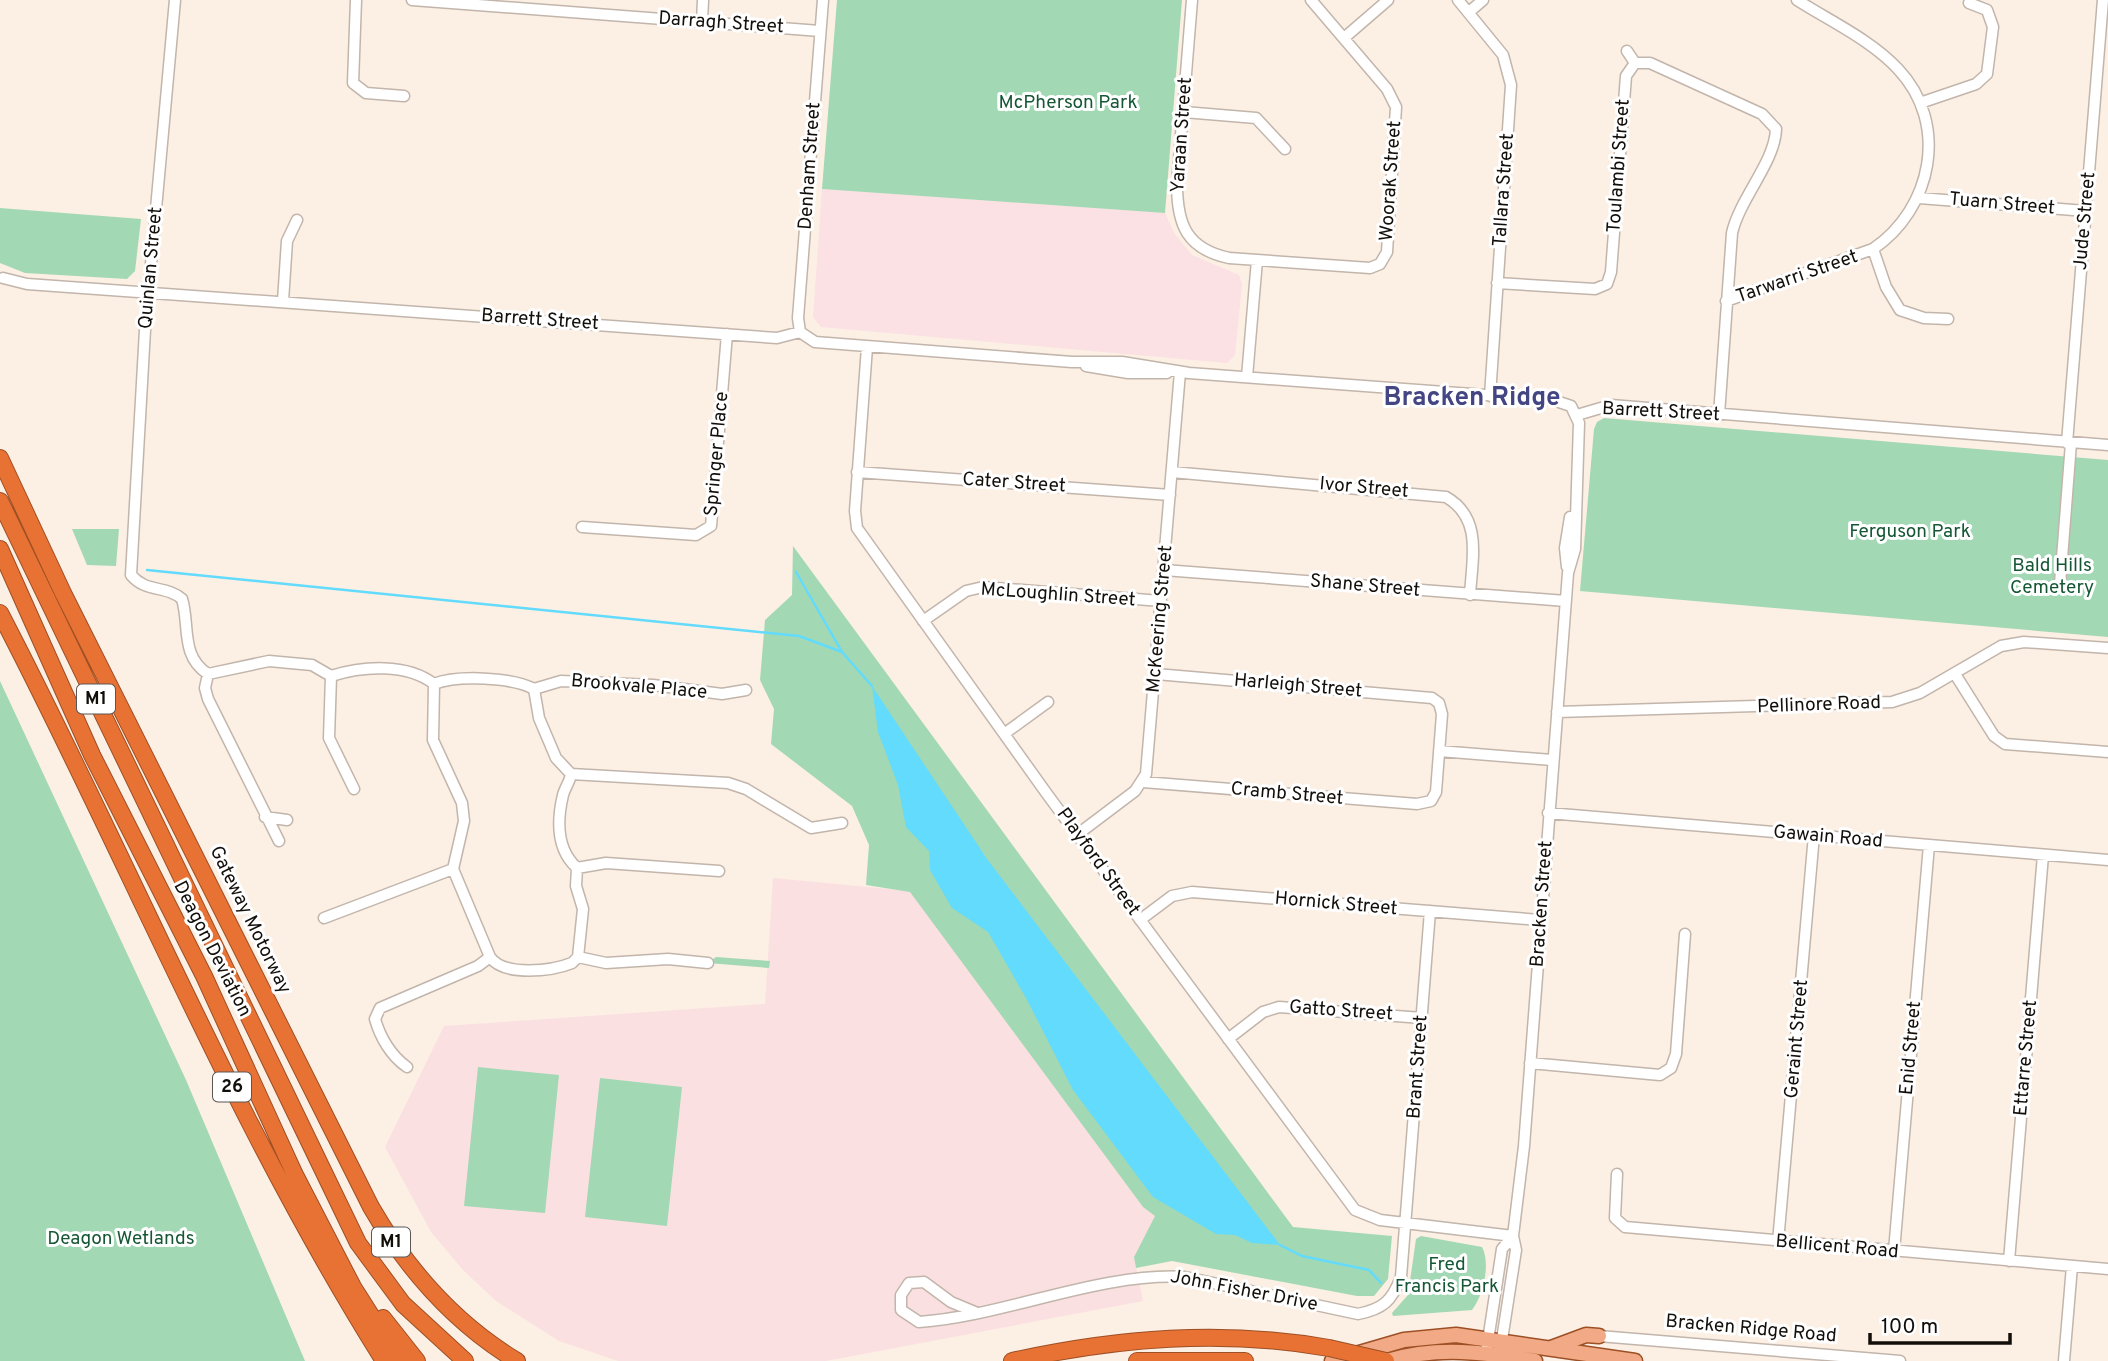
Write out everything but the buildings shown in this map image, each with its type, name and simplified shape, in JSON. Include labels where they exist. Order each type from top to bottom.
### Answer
[{"type":"highway","name":"Gateway Motorway","points":[[0,458],[63,593],[371,1208],[391,1242],[445,1307],[474,1332],[517,1361]]},
{"type":"highway","name":"M1","points":[[0,501],[358,1243],[389,1289],[421,1323],[465,1361]]},
{"type":"highway","name":"Deagon Deviation","points":[[0,550],[116,804],[204,976],[295,1175],[353,1287],[400,1361]]},
{"type":"highway","name":"26","points":[[0,613],[276,1176],[329,1273],[384,1361]]},
{"type":"highway","points":[[353,1287],[369,1297],[417,1361]]},
{"type":"highway","points":[[1012,1361],[1101,1344],[1177,1337],[1266,1340],[1330,1354],[1387,1361]]},
{"type":"highway","points":[[1138,1361],[1245,1361]]},
{"type":"main road","points":[[1551,1348],[1586,1335],[1599,1336]]},
{"type":"main road","points":[[1330,1354],[1420,1337],[1495,1339],[1635,1361]]},
{"type":"main road","points":[[1387,1361],[1449,1351],[1535,1361]]},
{"type":"street","name":"Quinlan Street","points":[[175,0],[131,537],[131,575],[139,585],[174,591],[182,599],[189,649],[200,668],[208,674]]},
{"type":"street","points":[[356,0],[352,83],[366,93],[404,96]]},
{"type":"street","name":"Darragh Street","points":[[412,0],[820,31]]},
{"type":"street","points":[[702,22],[703,0]]},
{"type":"street","name":"Denham Street","points":[[800,332],[798,318],[823,0]]},
{"type":"street","name":"Yaraan Street","points":[[1192,0],[1177,184],[1180,221],[1194,242],[1207,251],[1257,260],[1364,268],[1380,264]]},
{"type":"street","name":"Woorak Street","points":[[1311,0],[1387,89],[1396,107],[1387,252],[1380,264]]},
{"type":"street","points":[[1345,38],[1388,0]]},
{"type":"street","name":"Tallara Street","points":[[1458,0],[1503,55],[1510,78],[1490,397]]},
{"type":"street","points":[[1469,12],[1483,0]]},
{"type":"street","name":"Tarwarri Street","points":[[1727,301],[1872,249],[1901,225],[1919,198],[1929,154],[1927,127],[1920,103],[1907,80],[1888,60],[1797,0]]},
{"type":"street","name":"Jude Street","points":[[2060,584],[2103,0]]},
{"type":"street","points":[[1920,103],[1976,84],[1987,74],[1993,27],[1987,10],[1969,4]]},
{"type":"street","points":[[1627,51],[1635,63],[1650,62],[1762,114],[1776,130],[1773,146],[1735,220],[1719,415]]},
{"type":"street","name":"Toulambi Street","points":[[1497,284],[1595,289],[1611,286],[1626,76],[1635,63]]},
{"type":"street","points":[[1184,112],[1256,118],[1285,149]]},
{"type":"street","name":"Tuarn Street","points":[[1919,198],[2086,211]]},
{"type":"street","points":[[283,301],[287,241],[297,220]]},
{"type":"street","points":[[1872,249],[1886,287],[1900,310],[1924,318],[1948,319]]},
{"type":"street","points":[[1247,377],[1257,260]]},
{"type":"street","name":"Barrett Street","points":[[3,278],[27,284],[777,338],[800,332],[809,341],[867,347],[1072,362],[1134,362],[1180,372],[1560,401],[1571,407],[1577,415],[1611,405],[2108,445]]},
{"type":"street","name":"Springer Place","points":[[582,527],[696,535],[711,526],[727,334]]},
{"type":"street","name":"Playford Street","points":[[867,347],[857,472],[857,528],[1004,734],[1348,1203],[1370,1219],[1513,1236]]},
{"type":"street","name":"McKeering Street","points":[[1143,782],[1156,674],[1180,372]]},
{"type":"street","name":"Bracken Street","points":[[1493,1355],[1502,1250],[1513,1236],[1530,1063],[1568,573],[1575,549],[1574,502],[1579,441],[1577,415]]},
{"type":"street","name":"Cater Street","points":[[857,472],[1170,495]]},
{"type":"street","name":"Ivor Street","points":[[1172,472],[1446,497],[1465,512],[1473,533],[1470,595]]},
{"type":"street","name":"Shane Street","points":[[1164,570],[1566,601]]},
{"type":"street","name":"McLoughlin Street","points":[[923,621],[966,591],[983,587],[1161,601]]},
{"type":"street","name":"Pellinore Road","points":[[1556,712],[1892,702],[1920,693],[2001,646],[2024,642],[2108,648]]},
{"type":"street","points":[[279,841],[208,699],[205,688],[208,674],[269,661],[312,665],[331,676],[358,668],[409,671],[420,674],[434,684]]},
{"type":"street","name":"Harleigh Street","points":[[1156,674],[1443,700],[1439,751]]},
{"type":"street","points":[[1955,674],[1994,736],[2006,744],[2108,752]]},
{"type":"street","points":[[331,676],[329,738],[354,789]]},
{"type":"street","points":[[434,684],[450,678],[522,682],[534,689],[539,718],[556,758],[571,774],[728,783],[746,789],[811,828],[842,823]]},
{"type":"street","name":"Brookvale Place","points":[[534,689],[561,681],[653,685],[722,694],[746,690]]},
{"type":"street","points":[[324,918],[453,869],[459,855],[463,812],[462,803],[433,740],[434,684]]},
{"type":"street","points":[[1004,734],[1048,702]]},
{"type":"street","points":[[1439,751],[1552,760]]},
{"type":"street","name":"Cramb Street","points":[[1143,782],[1434,805],[1439,751]]},
{"type":"street","points":[[571,774],[564,791],[560,835],[568,859],[577,868],[576,886],[583,909],[578,957]]},
{"type":"street","points":[[1078,834],[1143,782]]},
{"type":"street","name":"Gawain Road","points":[[1548,813],[2108,860]]},
{"type":"street","points":[[265,817],[287,820]]},
{"type":"street","name":"Geraint Street","points":[[1778,1242],[1814,835]]},
{"type":"street","name":"Enid Street","points":[[1894,1251],[1929,845]]},
{"type":"street","name":"Ettarre Street","points":[[2010,1261],[2043,855]]},
{"type":"street","points":[[577,868],[607,863],[719,871]]},
{"type":"street","points":[[453,869],[495,965],[509,970],[564,966],[578,957],[606,963],[668,959],[708,963]]},
{"type":"street","name":"Hornick Street","points":[[1140,920],[1172,896],[1192,892],[1540,920]]},
{"type":"street","name":"Brant Street","points":[[1406,1222],[1430,911]]},
{"type":"street","points":[[1530,1063],[1660,1075],[1671,1068],[1676,1054],[1685,934]]},
{"type":"street","points":[[407,1067],[396,1059],[378,1029],[375,1018],[380,1008],[478,966],[490,957]]},
{"type":"street","name":"Gatto Street","points":[[1228,1039],[1263,1012],[1279,1007],[1422,1018]]},
{"type":"street","name":"Bellicent Road","points":[[1617,1174],[1615,1218],[1625,1227],[2108,1269]]},
{"type":"street","name":"John Fisher Drive","points":[[975,1312],[951,1302],[924,1282],[909,1283],[901,1295],[901,1310],[919,1322],[975,1312],[1163,1276],[1185,1277],[1358,1314],[1378,1310],[1394,1296],[1401,1278],[1406,1222]]},
{"type":"street","points":[[2064,1361],[2072,1266]]},
{"type":"street","name":"Bracken Ridge Road","points":[[1599,1336],[1900,1361]]},
{"type":"shaded area","points":[[822,189],[1165,213],[1174,233],[1192,255],[1239,275],[1242,284],[1235,355],[1227,363],[821,327],[813,317]]},
{"type":"shaded area","points":[[773,878],[910,891],[1143,1207],[1155,1216],[1134,1257],[1143,1301],[826,1361],[618,1361],[559,1341],[496,1301],[463,1270],[431,1232],[385,1147],[444,1026],[765,1004]]},
{"type":"green space","name":"McPherson Park","points":[[837,0],[1182,0],[1165,213],[822,189]]},
{"type":"green space","points":[[0,208],[141,219],[135,271],[127,279],[25,273],[0,263]]},
{"type":"green space","name":"Ferguson Park","points":[[1604,418],[2108,460],[2108,637],[1580,591],[1594,429],[1597,422]]},
{"type":"green space","points":[[72,529],[119,529],[116,566],[87,565]]},
{"type":"green space","points":[[793,546],[1293,1227],[1392,1236],[1388,1279],[1374,1296],[1357,1296],[1172,1261],[1136,1268],[1134,1257],[1155,1216],[1143,1207],[910,892],[866,885],[869,845],[852,806],[771,744],[774,709],[760,680],[765,620],[792,595]]},
{"type":"green space","name":"Deagon Wetlands","points":[[0,681],[186,1080],[305,1361],[0,1361]]},
{"type":"green space","points":[[716,957],[770,961],[769,968],[708,963]]},
{"type":"green space","points":[[478,1067],[559,1075],[545,1213],[464,1206]]},
{"type":"green space","points":[[600,1078],[682,1087],[667,1226],[585,1217]]},
{"type":"green space","name":"Fred Francis Park","points":[[1421,1236],[1482,1247],[1486,1271],[1479,1297],[1472,1310],[1393,1316],[1392,1313],[1408,1295],[1416,1239]]},
{"type":"water","points":[[872,686],[987,859],[1280,1245],[1252,1243],[1235,1235],[1216,1234],[1153,1197],[1073,1090],[1026,998],[988,932],[952,908],[930,870],[929,851],[906,827],[898,785],[878,732]]},
{"type":"waterway","points":[[147,570],[799,636],[842,652]]},
{"type":"waterway","points":[[796,572],[842,652],[872,686]]},
{"type":"waterway","points":[[1280,1245],[1302,1256],[1369,1270],[1381,1283]]},
{"type":"district","name":"Bracken Ridge","points":[[1472,398]]},
{"type":"park label","name":"Bald Hills Cemetery","points":[[2052,577]]}]
